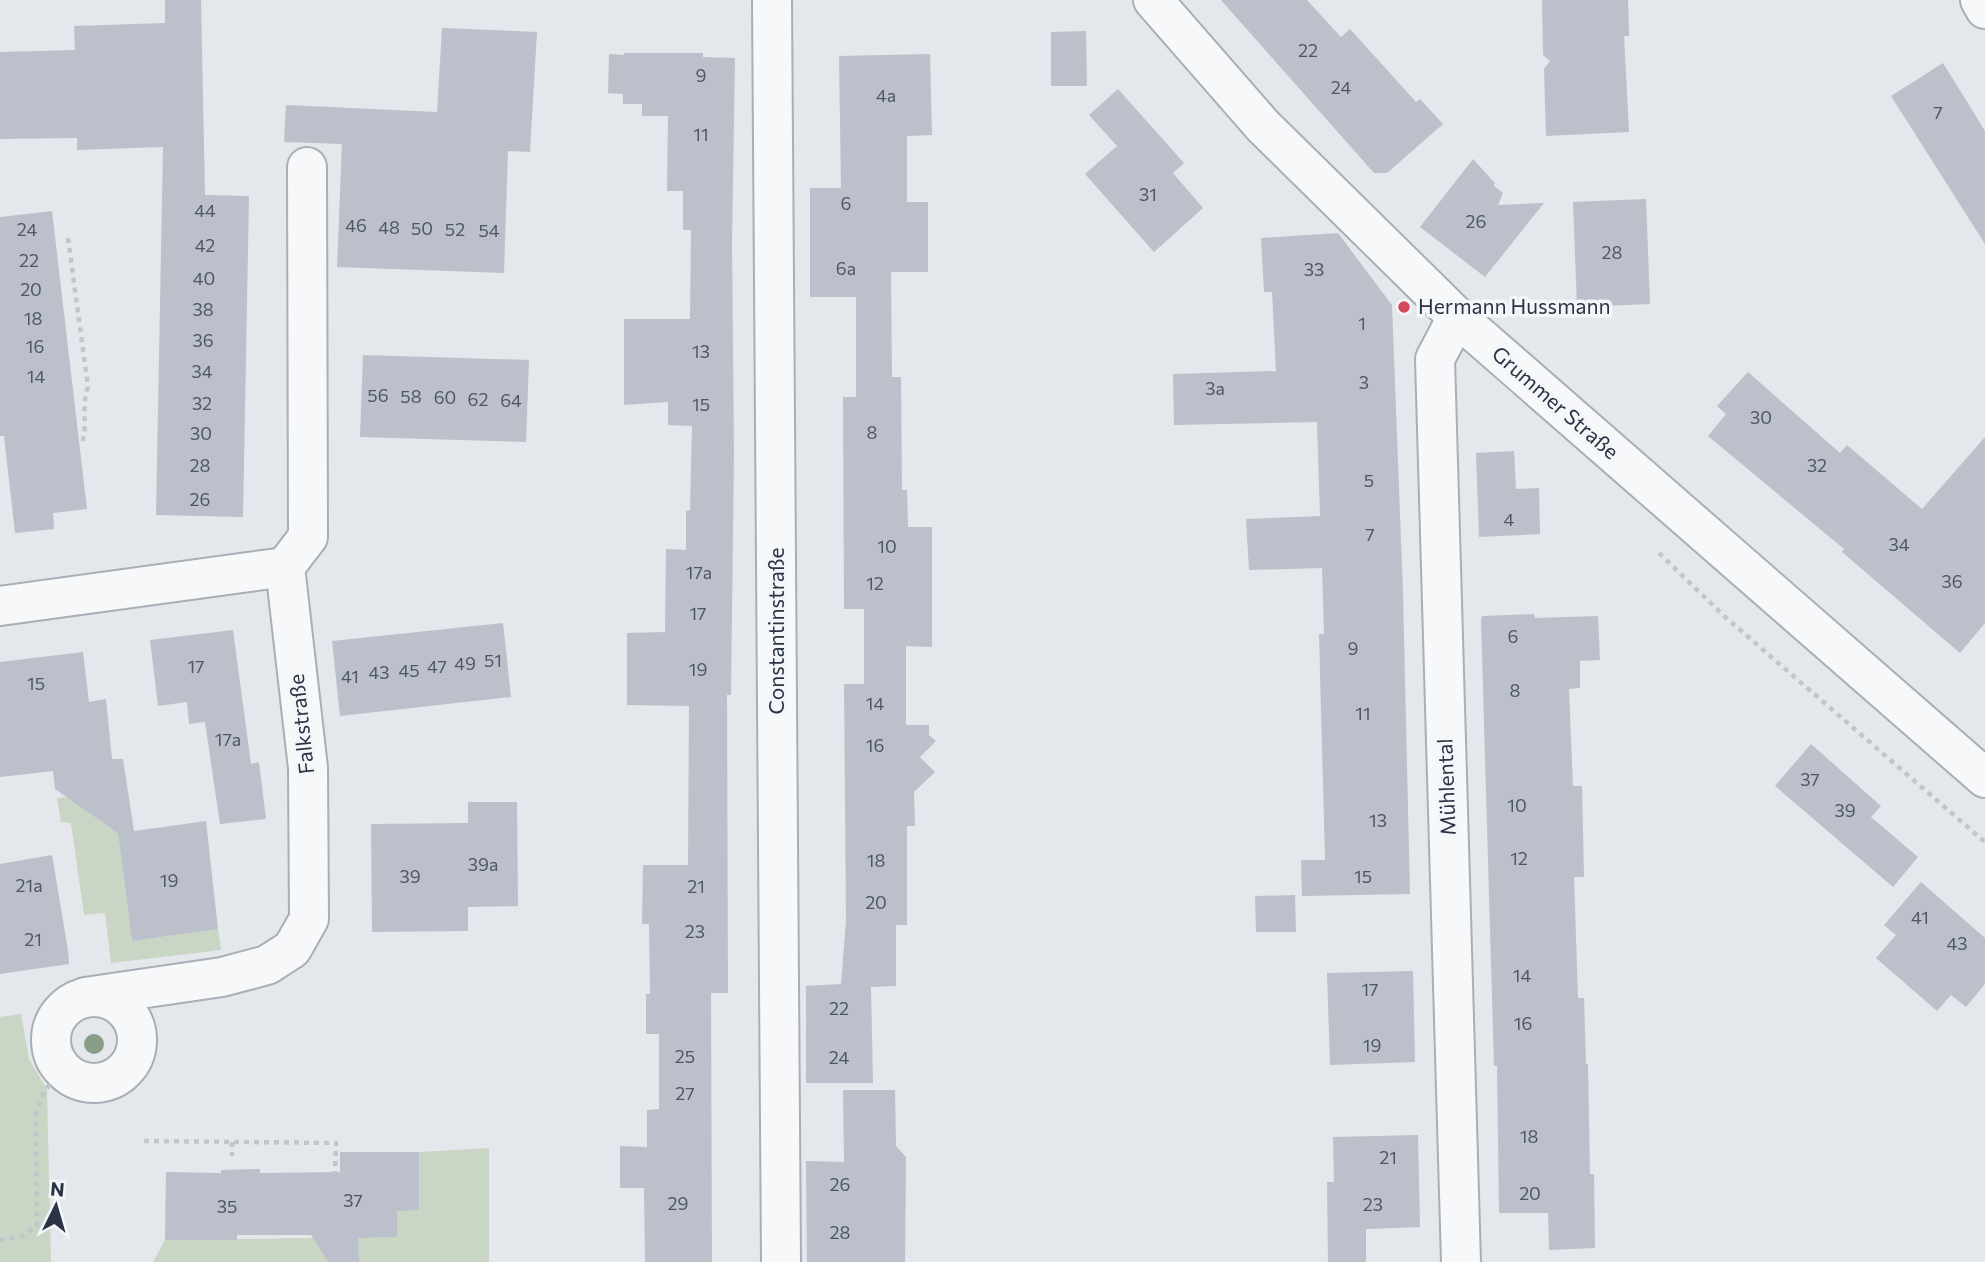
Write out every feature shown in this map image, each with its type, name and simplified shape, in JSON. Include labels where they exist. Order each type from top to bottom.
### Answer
[{"type":"street","name":"Constantinstraße","points":[[772,0],[781,1262]]},
{"type":"street","name":"Grummer Straße","points":[[1153,0],[1263,126],[1457,317],[1985,778]]},
{"type":"street","points":[[1980,0],[1985,9]]},
{"type":"street","points":[[0,606],[285,568],[308,537],[307,167]]},
{"type":"street","name":"Mühlental","points":[[1457,317],[1435,359],[1461,1262]]},
{"type":"street","name":"Falkstraße","points":[[85,998],[222,977],[267,965],[292,949],[309,919],[308,768],[285,568]]},
{"type":"path","points":[[68,238],[88,387],[84,398],[86,428],[82,444]]},
{"type":"path","points":[[0,1240],[23,1236],[37,1225],[36,1114],[44,1092],[54,1079]]},
{"type":"path","points":[[144,1141],[336,1143],[335,1172]]},
{"type":"path","points":[[232,1142],[232,1156]]},
{"type":"green space","points":[[74,796],[118,833],[132,941],[218,929],[221,950],[111,963],[105,913],[84,915],[71,823],[61,822],[57,798]]},
{"type":"green space","points":[[21,1014],[29,1059],[47,1090],[51,1262],[0,1262],[0,1017]]},
{"type":"green space","points":[[489,1148],[489,1262],[153,1262],[165,1240],[397,1237],[397,1211],[419,1152]]},
{"type":"building","points":[[165,0],[201,0],[205,195],[249,196],[243,517],[156,515],[163,147],[77,150],[77,138],[0,139],[0,52],[75,50],[74,26],[165,23]]},
{"type":"building","points":[[1221,0],[1307,0],[1341,37],[1350,29],[1416,102],[1420,99],[1443,124],[1387,173],[1374,173]]},
{"type":"building","points":[[1542,0],[1628,0],[1629,36],[1624,36],[1629,132],[1546,136],[1544,69],[1550,61],[1543,55]]},
{"type":"building","points":[[442,28],[537,32],[530,152],[508,151],[504,273],[337,267],[342,144],[284,142],[286,105],[437,112]]},
{"type":"building","points":[[1086,31],[1087,86],[1051,86],[1051,32]]},
{"type":"building","points":[[703,53],[703,57],[735,58],[731,695],[727,695],[728,993],[711,993],[712,1262],[645,1262],[644,1188],[620,1188],[620,1146],[647,1147],[647,1110],[659,1109],[659,1034],[646,1034],[646,994],[650,994],[649,924],[642,924],[643,865],[688,865],[689,706],[627,705],[627,633],[665,632],[666,549],[686,550],[692,426],[668,425],[668,402],[624,405],[624,319],[690,319],[691,230],[683,230],[683,191],[667,191],[668,116],[642,116],[642,104],[623,104],[623,94],[608,93],[609,54]]},
{"type":"building","points":[[930,54],[932,135],[907,136],[907,202],[928,202],[928,272],[891,272],[892,377],[901,377],[902,490],[907,490],[908,527],[932,527],[932,647],[906,646],[906,725],[929,725],[929,735],[936,741],[920,757],[935,772],[914,792],[915,826],[907,826],[907,925],[896,925],[896,986],[871,987],[873,1083],[806,1083],[806,986],[841,984],[846,920],[844,684],[864,684],[864,609],[844,609],[843,397],[856,397],[856,297],[810,297],[810,188],[841,188],[839,56]]},
{"type":"building","points":[[1943,63],[1985,131],[1985,244],[1891,96]]},
{"type":"building","points":[[1118,89],[1184,163],[1173,173],[1203,208],[1154,252],[1085,174],[1117,146],[1089,115]]},
{"type":"building","points":[[1473,159],[1495,183],[1494,186],[1503,193],[1498,205],[1544,203],[1485,277],[1420,227]]},
{"type":"building","points":[[1646,199],[1650,304],[1577,307],[1573,202]]},
{"type":"building","points":[[52,211],[87,509],[53,513],[54,529],[15,533],[4,436],[0,436],[0,217]]},
{"type":"building","points":[[1338,233],[1392,305],[1403,593],[1410,894],[1302,896],[1301,860],[1325,860],[1319,634],[1324,634],[1322,568],[1249,570],[1246,519],[1320,516],[1317,422],[1174,425],[1173,374],[1276,371],[1272,292],[1264,292],[1261,238]]},
{"type":"building","points":[[363,355],[529,360],[526,442],[360,437]]},
{"type":"building","points":[[1748,372],[1840,453],[1847,445],[1922,509],[1985,437],[1985,623],[1960,653],[1842,552],[1844,549],[1708,436],[1726,414],[1717,406]]},
{"type":"building","points":[[1514,451],[1516,489],[1539,488],[1540,534],[1479,537],[1476,453]]},
{"type":"building","points":[[1534,614],[1535,618],[1598,616],[1600,660],[1580,661],[1580,688],[1569,689],[1573,786],[1582,786],[1584,877],[1574,877],[1578,998],[1584,998],[1588,1064],[1590,1174],[1594,1174],[1595,1248],[1549,1250],[1548,1213],[1499,1213],[1497,1066],[1494,1066],[1481,620],[1482,616]]},
{"type":"building","points":[[503,623],[511,697],[340,716],[332,641]]},
{"type":"building","points":[[233,630],[251,764],[259,762],[266,819],[220,824],[205,722],[189,724],[187,702],[158,706],[150,640]]},
{"type":"building","points":[[83,652],[89,702],[106,699],[112,759],[123,759],[134,831],[206,821],[218,929],[132,941],[118,833],[55,789],[53,771],[0,777],[0,662]]},
{"type":"building","points":[[1811,744],[1881,806],[1871,817],[1918,857],[1893,887],[1775,786]]},
{"type":"building","points":[[468,802],[517,802],[518,906],[468,907],[468,931],[372,932],[371,824],[468,823]]},
{"type":"building","points":[[52,855],[69,964],[0,974],[0,864]]},
{"type":"building","points":[[1921,882],[1985,938],[1985,984],[1966,1007],[1951,995],[1937,1011],[1876,958],[1896,935],[1884,925]]},
{"type":"building","points":[[1295,895],[1296,932],[1256,932],[1255,896]]},
{"type":"building","points":[[1413,971],[1415,1062],[1330,1065],[1327,973]]},
{"type":"building","points":[[843,1090],[895,1090],[896,1146],[906,1157],[905,1262],[807,1262],[806,1161],[844,1162]]},
{"type":"building","points":[[1418,1135],[1420,1227],[1366,1229],[1366,1262],[1328,1262],[1327,1182],[1334,1182],[1333,1137]]},
{"type":"building","points":[[340,1152],[419,1152],[419,1210],[397,1211],[397,1237],[358,1238],[359,1262],[328,1262],[311,1235],[237,1235],[237,1240],[165,1240],[166,1172],[221,1173],[221,1170],[260,1169],[260,1173],[340,1172]]},
{"type":"place","name":"Hermann Hussmann","points":[[1404,307]]}]
